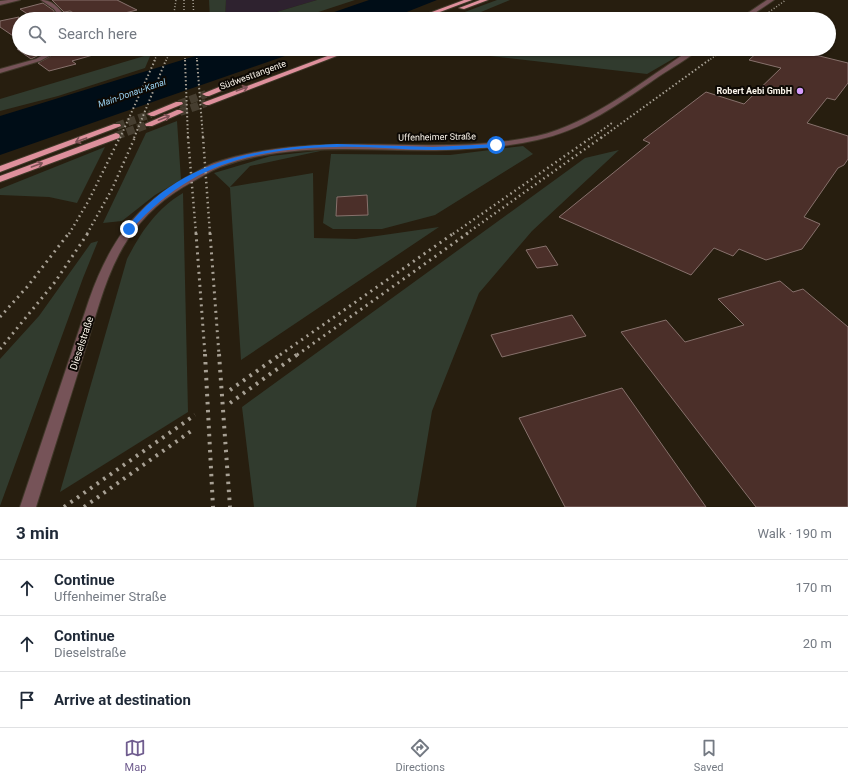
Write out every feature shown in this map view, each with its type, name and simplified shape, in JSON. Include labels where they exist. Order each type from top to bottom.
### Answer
[{"type":"highway","points":[[436,12],[469,0]]},
{"type":"highway","points":[[453,12],[485,0]]},
{"type":"highway","name":"Südwesttangente","points":[[206,94],[313,56]]},
{"type":"highway","name":"Südwesttangente","points":[[206,103],[333,56]]},
{"type":"highway","points":[[149,124],[179,108],[151,114]]},
{"type":"highway","points":[[0,168],[118,126]]},
{"type":"highway","points":[[0,179],[116,136]]},
{"type":"street","points":[[0,3],[17,0]]},
{"type":"street","points":[[44,0],[56,8],[59,12]]},
{"type":"street","points":[[753,12],[771,0]]},
{"type":"street","points":[[0,71],[38,60],[46,56]]},
{"type":"street","name":"Uffenheimer Straße","points":[[163,195],[188,178],[224,161],[294,147],[337,145],[464,148],[519,142],[557,133],[587,121],[685,56]]},
{"type":"street","name":"Dieselstraße","points":[[28,507],[105,270],[129,229],[144,212],[163,195]]},
{"type":"shaded area","points":[[226,0],[317,0],[277,12],[225,12]]},
{"type":"green space","points":[[209,0],[226,0],[225,12],[210,12]]},
{"type":"green space","points":[[317,0],[355,0],[318,12],[277,12]]},
{"type":"green space","points":[[497,0],[510,0],[481,12],[465,12]]},
{"type":"green space","points":[[144,56],[150,56],[145,68],[58,96],[0,111],[0,99]]},
{"type":"green space","points":[[490,56],[678,56],[647,74]]},
{"type":"green space","points":[[177,121],[181,180],[155,195],[122,221],[103,223],[146,133]]},
{"type":"green space","points":[[523,146],[533,154],[435,215],[382,229],[333,229],[323,223],[331,154],[450,155]]},
{"type":"green space","points":[[105,147],[77,203],[49,197],[0,195],[0,189]]},
{"type":"green space","points":[[325,150],[250,166],[230,187],[313,173],[314,238],[356,239],[439,227],[241,360],[230,188],[214,173],[271,156]]},
{"type":"green space","points":[[619,150],[532,231],[479,293],[432,411],[416,507],[254,507],[242,407],[585,158]]},
{"type":"green space","points":[[183,193],[188,412],[60,492],[127,259],[150,222],[165,206]]},
{"type":"green space","points":[[98,241],[83,278],[0,506],[0,359],[39,316],[91,243]]},
{"type":"water","points":[[369,0],[437,0],[407,12],[334,12]]},
{"type":"water","name":"Main-Donau-Kanal","points":[[195,56],[285,56],[0,155],[0,116]]},
{"type":"building","points":[[52,0],[117,0],[137,10],[129,12],[64,12]]},
{"type":"building","points":[[43,3],[54,12],[24,12],[20,9]]},
{"type":"building","points":[[12,18],[12,35],[0,27],[0,21]]},
{"type":"building","points":[[27,56],[37,56],[31,59]]},
{"type":"building","points":[[50,56],[90,56],[72,61],[76,64],[49,71],[38,63]]},
{"type":"building","points":[[753,56],[820,56],[848,63],[848,83],[835,100],[827,98],[807,123],[848,136],[848,159],[844,165],[838,168],[804,217],[820,224],[802,249],[766,260],[739,249],[733,256],[714,248],[691,275],[559,217],[650,143],[643,140],[706,92],[744,104],[781,68],[749,60]]},
{"type":"building","points":[[367,195],[368,215],[336,216],[337,197]]},
{"type":"building","points":[[546,246],[558,265],[537,268],[526,250]]},
{"type":"building","points":[[780,281],[793,292],[803,289],[848,327],[848,507],[756,507],[621,332],[666,320],[685,342],[744,325],[718,299]]},
{"type":"building","points":[[572,315],[586,336],[502,357],[491,335]]},
{"type":"building","points":[[622,388],[706,507],[565,507],[519,418]]},
{"type":"tunnel","points":[[179,104],[206,94]]},
{"type":"tunnel","points":[[180,112],[206,103]]},
{"type":"tunnel","points":[[117,126],[151,114]]},
{"type":"tunnel","points":[[116,136],[149,124]]},
{"type":"railway","points":[[174,12],[176,0]]},
{"type":"railway","points":[[184,0],[184,12]]},
{"type":"railway","points":[[193,0],[194,12]]},
{"type":"railway","points":[[769,12],[786,0]]},
{"type":"railway","points":[[154,61],[156,56]]},
{"type":"railway","points":[[166,61],[168,56]]},
{"type":"railway","points":[[197,56],[197,61]]},
{"type":"railway","points":[[708,61],[715,56]]},
{"type":"railway","points":[[120,138],[155,60]]},
{"type":"railway","points":[[134,138],[166,60]]},
{"type":"railway","points":[[185,60],[188,138]]},
{"type":"railway","points":[[197,60],[203,138]]},
{"type":"railway","points":[[601,138],[709,60]]},
{"type":"railway","points":[[591,138],[612,123]]},
{"type":"railway","points":[[69,234],[89,200],[120,137]]},
{"type":"railway","points":[[87,234],[112,189],[135,137]]},
{"type":"railway","points":[[188,137],[196,234]]},
{"type":"railway","points":[[203,137],[210,234]]},
{"type":"railway","points":[[453,234],[592,137]]},
{"type":"railway","points":[[466,234],[602,137]]},
{"type":"railway","points":[[0,317],[27,287],[69,233]]},
{"type":"railway","points":[[0,349],[55,282],[88,233]]},
{"type":"railway","points":[[196,233],[205,355]]},
{"type":"railway","points":[[210,233],[219,355]]},
{"type":"railway","points":[[280,355],[454,233]]},
{"type":"railway","points":[[297,355],[468,233]]},
{"type":"railway","points":[[205,354],[213,507]]},
{"type":"railway","points":[[219,354],[230,507]]},
{"type":"railway","points":[[230,390],[281,354]]},
{"type":"railway","points":[[230,403],[298,354]]},
{"type":"railway","points":[[64,507],[195,415]]},
{"type":"railway","points":[[84,507],[194,429]]},
{"type":"place","name":"Robert Aebi GmbH","points":[[800,91]]},
{"type":"route","points":[[129,229],[144,212],[163,195],[188,178],[224,161],[250,155],[294,147],[337,145],[464,148],[496,145]]}]
